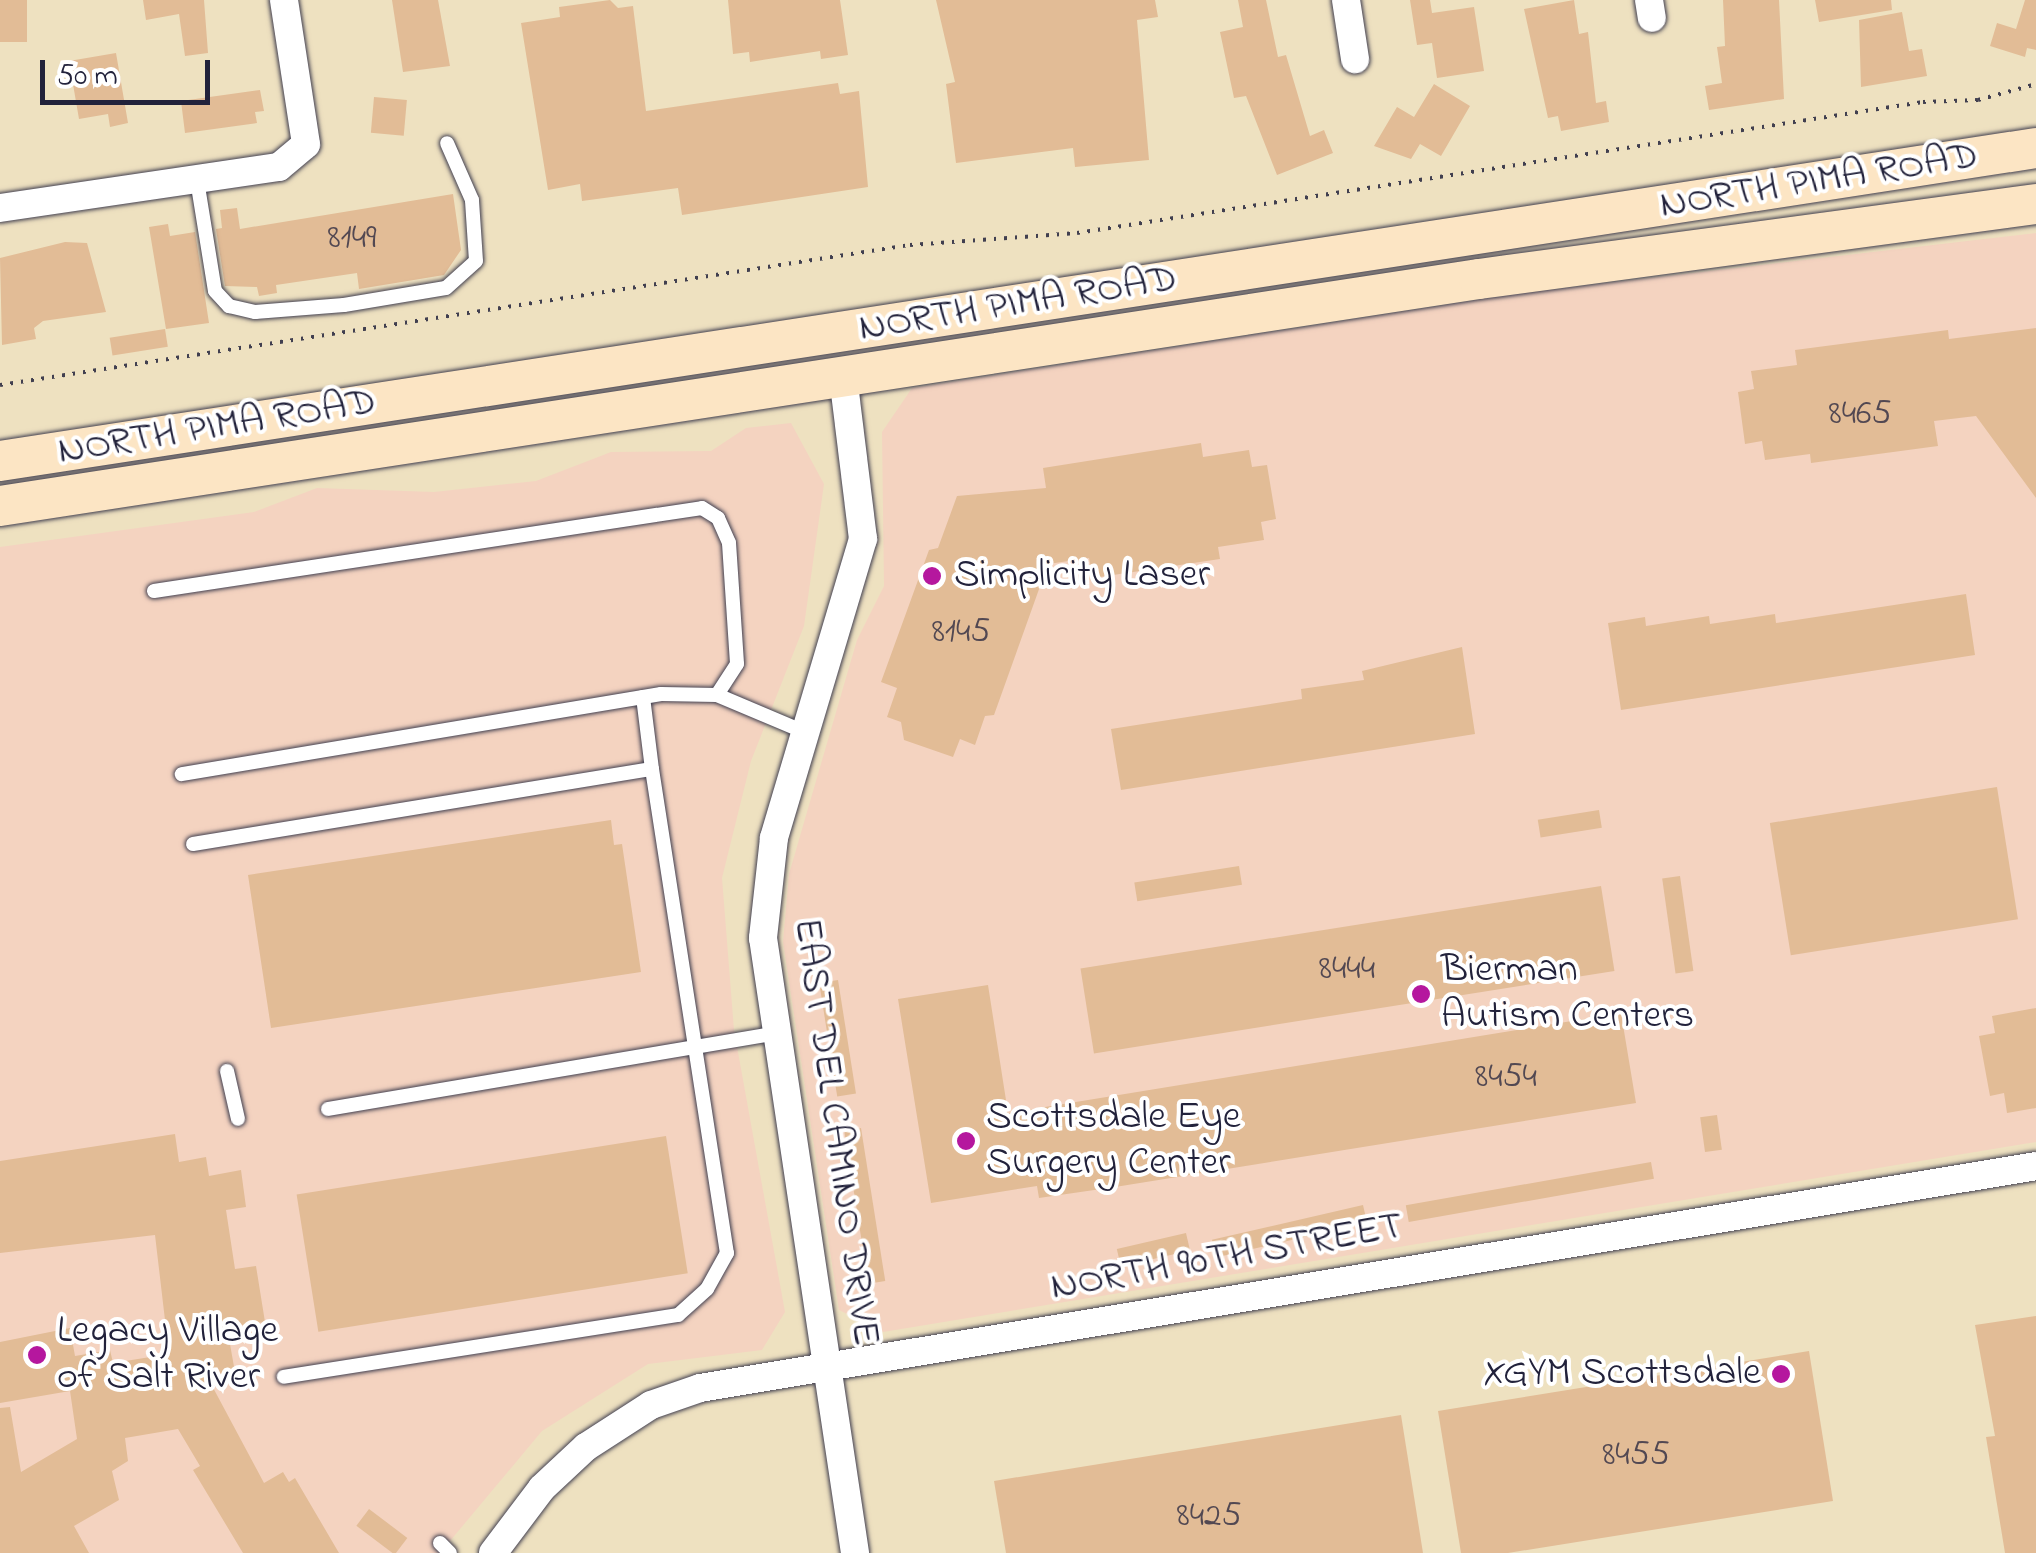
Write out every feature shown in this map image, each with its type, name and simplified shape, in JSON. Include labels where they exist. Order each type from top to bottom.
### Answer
[{"type":"main road","name":"NORTH PIMA ROAD","points":[[0,461],[2036,148]]},
{"type":"main road","name":"NORTH PIMA ROAD","points":[[0,506],[1479,279],[2036,204]]},
{"type":"main road","points":[[374,404],[466,410],[782,362],[843,376],[855,358],[881,346],[1177,299],[1261,268]]},
{"type":"street","points":[[0,208],[279,167],[306,144],[284,0]]},
{"type":"street","points":[[1346,0],[1354,59]]},
{"type":"street","name":"EAST DEL CAMINO DRIVE","points":[[843,376],[863,540],[774,838],[763,906],[775,1033],[855,1553]]},
{"type":"street","name":"NORTH 90TH STREET","points":[[494,1553],[542,1488],[575,1457],[651,1405],[736,1380],[2036,1166]]},
{"type":"lane","points":[[197,180],[215,291],[229,306],[254,312],[361,302],[446,288],[476,261],[472,200],[447,144]]},
{"type":"lane","points":[[154,591],[702,508],[718,518],[729,544],[737,664],[717,695]]},
{"type":"lane","points":[[182,774],[642,697],[717,695],[806,732]]},
{"type":"lane","points":[[284,1377],[678,1314],[708,1289],[726,1253],[642,697]]},
{"type":"lane","points":[[193,844],[652,768]]},
{"type":"lane","points":[[328,1109],[775,1033]]},
{"type":"lane","points":[[227,1071],[238,1119]]},
{"type":"path","points":[[0,386],[910,245],[1077,233],[1924,102],[1978,100],[2036,84]]},
{"type":"shaded area","points":[[2036,233],[2036,1142],[883,1332],[839,1310],[783,942],[789,874],[857,640],[884,586],[882,432],[912,388],[1521,293]]},
{"type":"shaded area","points":[[791,423],[824,484],[804,626],[751,761],[722,878],[734,1030],[785,1312],[762,1350],[648,1364],[542,1431],[440,1553],[0,1553],[0,547],[254,512],[317,488],[434,492],[536,481],[611,452],[711,451],[746,428]]},
{"type":"building","points":[[0,0],[27,0],[27,42],[0,42]]},
{"type":"building","points":[[143,0],[204,0],[208,53],[185,56],[179,14],[146,20]]},
{"type":"building","points":[[392,0],[438,0],[450,66],[403,72]]},
{"type":"building","points":[[610,0],[618,8],[633,6],[646,111],[838,83],[840,94],[859,91],[868,187],[682,215],[678,188],[582,201],[580,184],[548,190],[521,23],[560,17],[559,7]]},
{"type":"building","points":[[728,0],[840,0],[848,55],[821,59],[820,51],[750,62],[749,52],[733,54]]},
{"type":"building","points":[[936,0],[1155,0],[1158,17],[1137,20],[1149,160],[1075,167],[1073,148],[956,163],[946,84],[955,82]]},
{"type":"building","points":[[1238,0],[1266,0],[1278,57],[1286,55],[1310,136],[1324,130],[1333,153],[1277,175],[1246,96],[1234,98],[1220,32],[1243,27]]},
{"type":"building","points":[[1410,0],[1430,0],[1432,13],[1474,7],[1484,71],[1437,78],[1432,43],[1417,45]]},
{"type":"building","points":[[1574,0],[1579,34],[1588,32],[1596,103],[1606,101],[1609,122],[1561,131],[1558,116],[1548,118],[1524,9]]},
{"type":"building","points":[[1723,0],[1779,0],[1784,99],[1709,110],[1705,86],[1722,83],[1717,47],[1725,46]]},
{"type":"building","points":[[1815,0],[1891,0],[1892,10],[1819,22]]},
{"type":"building","points":[[2025,0],[2036,0],[2036,50],[2027,48],[2025,57],[1990,46],[1997,23],[2016,29]]},
{"type":"building","points":[[1902,12],[1909,51],[1922,49],[1927,76],[1861,87],[1859,20]]},
{"type":"building","points":[[116,53],[128,123],[110,127],[108,114],[79,119],[69,61]]},
{"type":"building","points":[[1434,84],[1470,106],[1441,156],[1420,144],[1411,159],[1374,146],[1397,107],[1414,117]]},
{"type":"building","points":[[260,90],[264,111],[255,112],[257,123],[185,133],[181,101]]},
{"type":"building","points":[[374,97],[407,100],[404,136],[371,133]]},
{"type":"building","points":[[453,194],[461,250],[444,275],[359,289],[357,273],[276,285],[277,293],[259,296],[257,287],[225,286],[216,229],[222,228],[220,210],[237,208],[240,229]]},
{"type":"building","points":[[168,224],[170,236],[195,232],[209,323],[166,329],[149,227]]},
{"type":"building","points":[[65,242],[87,243],[106,312],[43,321],[34,328],[36,339],[2,345],[0,258]]},
{"type":"building","points":[[2036,328],[2036,498],[1976,416],[1934,421],[1938,446],[1811,463],[1810,454],[1765,460],[1762,441],[1745,444],[1738,392],[1754,389],[1751,371],[1797,365],[1795,350],[1948,330],[1949,339]]},
{"type":"building","points":[[165,329],[168,347],[113,356],[110,338]]},
{"type":"building","points":[[1201,443],[1203,457],[1249,450],[1252,467],[1267,465],[1276,519],[1261,522],[1264,540],[1218,547],[1220,559],[1093,578],[1089,558],[1048,564],[994,715],[985,716],[975,745],[960,739],[953,757],[904,740],[901,722],[887,717],[897,688],[881,682],[929,550],[938,548],[957,496],[1046,488],[1043,468]]},
{"type":"building","points":[[1966,594],[1975,655],[1621,710],[1608,623],[1645,617],[1646,626],[1709,616],[1710,624],[1775,614],[1776,623]]},
{"type":"building","points":[[1462,647],[1475,734],[1121,790],[1111,729],[1302,699],[1301,689],[1364,680],[1362,671]]},
{"type":"building","points":[[1997,787],[2018,919],[1791,955],[1770,823]]},
{"type":"building","points":[[1599,810],[1602,828],[1541,837],[1538,820]]},
{"type":"building","points":[[611,820],[614,845],[622,844],[641,972],[271,1028],[248,875]]},
{"type":"building","points":[[1239,866],[1242,885],[1137,901],[1134,883]]},
{"type":"building","points":[[1680,876],[1693,971],[1676,974],[1662,879]]},
{"type":"building","points":[[1601,886],[1614,971],[1094,1053],[1080,968]]},
{"type":"building","points":[[838,980],[856,1094],[837,1097],[819,983]]},
{"type":"building","points":[[988,985],[1008,1113],[1621,1013],[1636,1103],[1039,1198],[1037,1186],[931,1203],[898,999]]},
{"type":"building","points":[[2036,1008],[2036,1108],[2007,1113],[2004,1093],[1990,1096],[1979,1036],[1995,1033],[1992,1016]]},
{"type":"building","points":[[1717,1115],[1722,1150],[1705,1152],[1700,1117]]},
{"type":"building","points":[[861,1128],[885,1281],[868,1284],[844,1131]]},
{"type":"building","name":"Legacy Village of Salt River","points":[[175,1134],[179,1162],[206,1157],[209,1176],[241,1170],[246,1207],[226,1210],[235,1269],[256,1266],[265,1322],[227,1327],[236,1378],[210,1382],[264,1483],[283,1472],[289,1482],[295,1478],[339,1553],[243,1553],[193,1470],[200,1466],[178,1429],[125,1438],[128,1461],[112,1471],[119,1500],[74,1526],[89,1553],[0,1553],[0,1408],[10,1407],[21,1472],[77,1439],[70,1391],[0,1403],[0,1342],[70,1328],[75,1356],[110,1350],[113,1363],[169,1354],[155,1235],[0,1253],[0,1161]]},
{"type":"building","points":[[666,1136],[688,1273],[318,1332],[297,1195]]},
{"type":"building","points":[[1651,1162],[1654,1179],[1409,1222],[1406,1205]]},
{"type":"building","points":[[1363,1205],[1367,1223],[1216,1257],[1212,1240]]},
{"type":"building","points":[[1186,1233],[1190,1251],[1121,1267],[1117,1249]]},
{"type":"building","points":[[2036,1316],[2036,1553],[2005,1553],[1986,1437],[1995,1436],[1975,1325]]},
{"type":"building","points":[[1809,1351],[1833,1501],[1508,1553],[1461,1553],[1438,1411]]},
{"type":"building","points":[[1401,1415],[1423,1553],[1006,1553],[994,1481]]},
{"type":"building","points":[[369,1509],[407,1538],[392,1553],[356,1526]]},
{"type":"place","name":"Simplicity Laser","points":[[932,576]]},
{"type":"place","name":"Bierman Autism Centers","points":[[1421,994]]},
{"type":"place","name":"Scottsdale Eye Surgery Center","points":[[966,1141]]},
{"type":"place","name":"Legacy Village of Salt River","points":[[37,1355]]},
{"type":"place","name":"XGYM Scottsdale","points":[[1781,1374]]}]
